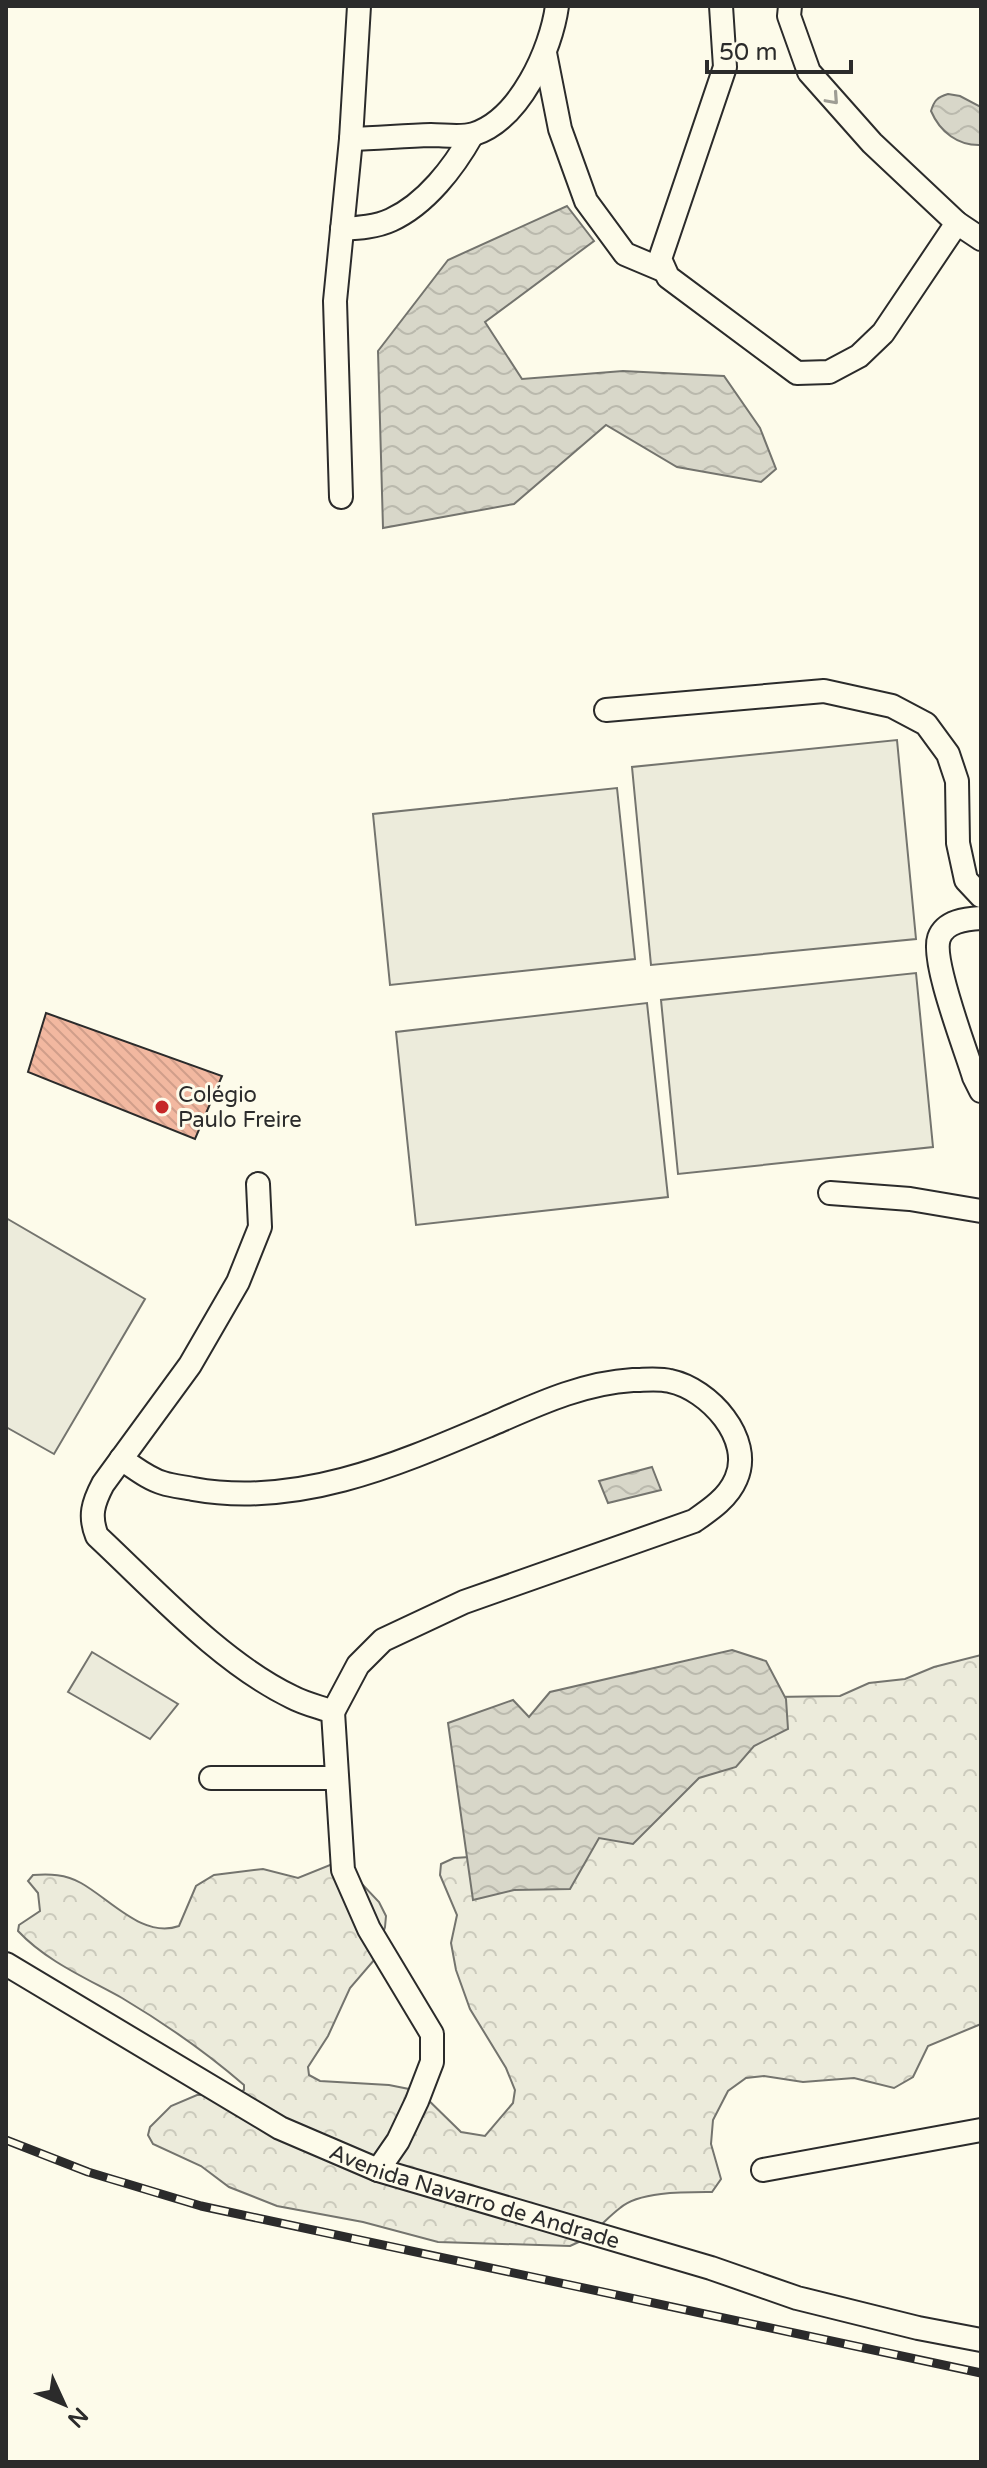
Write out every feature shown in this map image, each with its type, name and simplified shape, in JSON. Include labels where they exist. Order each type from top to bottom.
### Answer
[{"type":"street","points":[[341,497],[335,301],[351,139],[359,6]]},
{"type":"street","points":[[351,139],[472,135],[500,120],[522,94],[545,53],[554,30],[557,6]]},
{"type":"street","points":[[721,6],[725,67],[660,259],[668,277],[797,373],[829,372],[859,356],[883,333],[957,223]]},
{"type":"street","points":[[790,6],[789,16],[809,72],[872,143],[957,223],[981,239]]},
{"type":"street","points":[[545,53],[560,129],[586,201],[625,254],[663,270]]},
{"type":"street","points":[[342,229],[391,221],[411,207],[444,175],[472,135]]},
{"type":"street","points":[[606,710],[824,691],[892,706],[926,724],[948,754],[957,781],[958,843],[966,880],[981,896]]},
{"type":"street","points":[[981,918],[964,919],[949,925],[939,938],[937,959],[981,1091]]},
{"type":"street","points":[[258,1184],[260,1227],[238,1282],[190,1365],[92,1504],[92,1523],[97,1536],[172,1607],[242,1667],[293,1698],[333,1712]]},
{"type":"street","points":[[830,1193],[910,1199],[981,1211]]},
{"type":"street","points":[[121,1459],[162,1483],[220,1494],[278,1493],[349,1479],[418,1455],[565,1392],[631,1380],[670,1381],[697,1393],[716,1408],[733,1431],[742,1453],[737,1479],[721,1502],[694,1521],[464,1602],[383,1640],[358,1665],[333,1712],[343,1870],[369,1929],[432,2034],[432,2062],[417,2101],[398,2141],[378,2170]]},
{"type":"street","points":[[211,1778],[336,1778]]},
{"type":"street","name":"Avenida Navarro de Andrade","points":[[6,1964],[280,2128],[378,2170],[711,2268],[797,2298],[981,2340]]},
{"type":"street","points":[[763,2170],[981,2130]]},
{"type":"green space","points":[[897,740],[916,939],[651,965],[632,767]]},
{"type":"green space","points":[[617,788],[635,959],[390,985],[373,814]]},
{"type":"green space","points":[[916,973],[933,1147],[678,1174],[661,1000]]},
{"type":"green space","points":[[647,1003],[668,1197],[416,1225],[396,1032]]},
{"type":"green space","points":[[6,1218],[145,1299],[54,1454],[6,1427]]},
{"type":"green space","points":[[92,1652],[178,1704],[150,1739],[68,1692]]},
{"type":"green space","points":[[981,1655],[981,2024],[928,2046],[913,2077],[894,2088],[854,2078],[803,2082],[764,2076],[746,2078],[728,2091],[713,2120],[711,2144],[721,2179],[712,2192],[664,2194],[628,2202],[590,2234],[570,2246],[438,2242],[363,2222],[277,2206],[229,2187],[201,2166],[153,2144],[148,2135],[150,2127],[171,2106],[197,2095],[236,2094],[244,2090],[244,2085],[169,2028],[54,1960],[18,1931],[19,1925],[40,1911],[38,1893],[28,1881],[33,1875],[57,1875],[75,1880],[140,1922],[166,1929],[179,1926],[196,1886],[214,1875],[263,1869],[298,1878],[330,1865],[345,1866],[379,1902],[386,1916],[385,1927],[375,1959],[350,1988],[328,2036],[308,2067],[309,2075],[320,2081],[389,2085],[419,2091],[461,2132],[485,2136],[513,2103],[515,2090],[506,2068],[470,2009],[456,1970],[451,1943],[457,1915],[440,1875],[441,1864],[454,1858],[501,1855],[774,1697],[840,1696],[869,1683],[905,1679],[934,1667]]},
{"type":"water","points":[[948,94],[960,96],[981,107],[981,145],[957,140],[935,119],[931,111],[933,105]]},
{"type":"water","points":[[567,206],[594,241],[485,322],[522,379],[623,371],[724,376],[760,428],[776,469],[761,482],[677,467],[606,425],[514,504],[383,528],[378,351],[448,260]]},
{"type":"water","points":[[652,1467],[661,1490],[608,1503],[599,1481]]},
{"type":"water","points":[[732,1650],[766,1661],[786,1699],[788,1729],[754,1746],[736,1767],[699,1778],[633,1844],[599,1838],[570,1889],[514,1890],[473,1900],[448,1723],[513,1700],[529,1717],[550,1692]]},
{"type":"building","name":"Colégio Paulo Freire","points":[[46,1013],[222,1076],[195,1139],[28,1072]]},
{"type":"railway","points":[[6,2140],[88,2172],[201,2206],[981,2373]]},
{"type":"place","name":"Colégio Paulo Freire","points":[[162,1107]]}]
